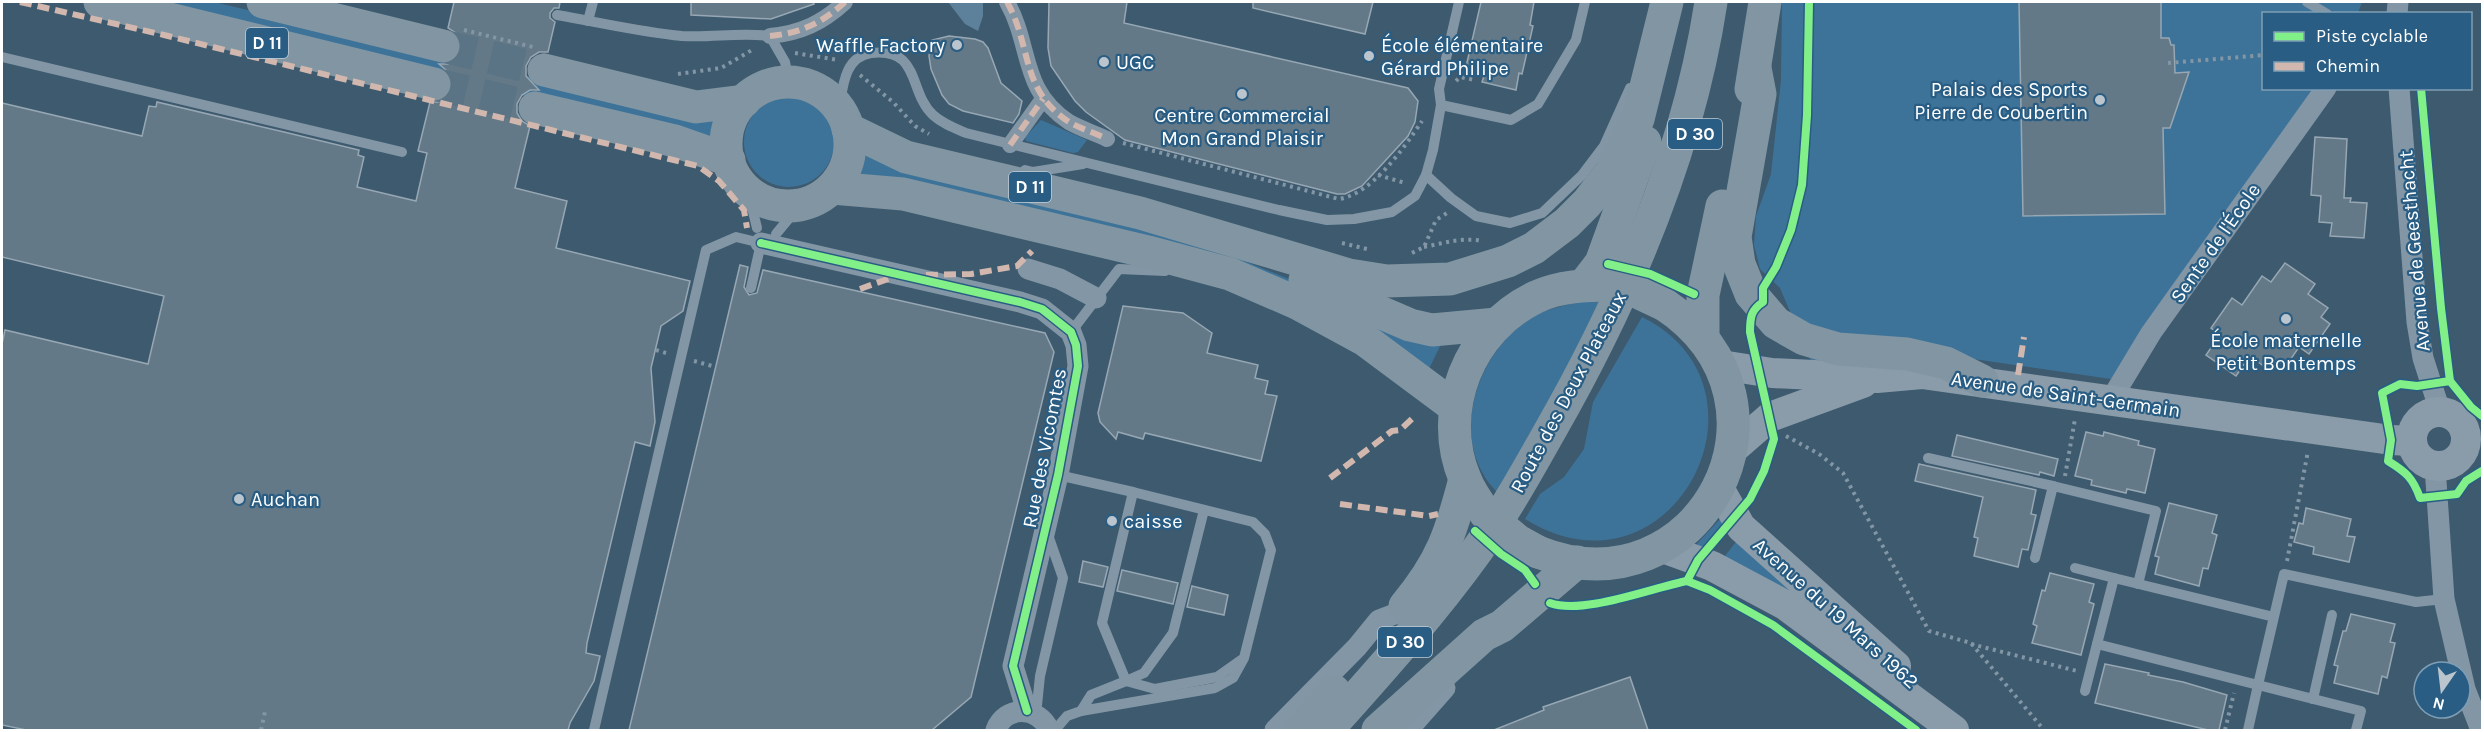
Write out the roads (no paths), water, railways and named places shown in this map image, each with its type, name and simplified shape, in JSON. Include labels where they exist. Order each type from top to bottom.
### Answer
[{"type":"main road","name":"D 11","points":[[100,2],[434,84]]},
{"type":"main road","name":"D 11","points":[[263,2],[449,37]]},
{"type":"main road","points":[[1214,235],[1349,275],[1387,281],[1450,279],[1508,261],[1534,248],[1567,223],[1587,203],[1611,172],[1638,119],[1667,2]]},
{"type":"main road","points":[[1598,285],[1601,263],[1656,111],[1674,45],[1681,2]]},
{"type":"main road","name":"Route des Deux Plateaux","points":[[1327,730],[1404,642],[1478,549],[1539,452],[1593,353],[1637,259],[1676,150],[1705,38],[1711,2]]},
{"type":"main road","name":"Route des Deux Plateaux","points":[[1347,730],[1418,651],[1490,558],[1538,485],[1607,360],[1643,282],[1689,153],[1721,39],[1726,2]]},
{"type":"main road","points":[[1703,337],[1703,296],[1755,68],[1765,2]]},
{"type":"main road","points":[[543,60],[696,107],[744,101]]},
{"type":"main road","points":[[784,67],[828,96],[844,119],[850,143],[849,157],[844,171],[832,188],[820,197],[800,205],[786,206],[773,204],[748,191],[736,177],[729,160],[727,143],[729,126],[744,101],[765,87],[784,67]]},
{"type":"main road","points":[[1755,68],[1760,94],[1735,237],[1739,264],[1755,299],[1776,323],[1812,342],[1838,349],[1907,354],[1946,363],[1982,381]]},
{"type":"main road","points":[[535,108],[675,141],[729,160]]},
{"type":"main road","name":"D 11","points":[[844,119],[916,155],[1140,213],[1214,235],[1285,271],[1410,325],[1432,330],[1497,324]]},
{"type":"main road","name":"D 11","points":[[832,188],[903,194],[1148,252],[1230,274],[1297,303],[1365,340],[1455,407]]},
{"type":"main road","points":[[1598,285],[1640,293],[1665,304],[1684,317],[1703,337],[1721,365],[1733,406],[1734,428],[1732,450],[1719,488],[1700,516],[1660,547],[1620,561],[1599,564],[1554,558],[1538,552],[1518,541],[1486,514],[1465,479],[1458,459],[1455,407],[1460,384],[1469,362],[1481,342],[1497,324],[1516,308],[1537,297],[1560,289],[1598,285]]},
{"type":"main road","name":"Avenue de Saint-Germain","points":[[1721,365],[1772,373],[1877,378],[1922,374],[1982,381],[2079,398],[2411,441]]},
{"type":"main road","points":[[1732,450],[1770,417],[1877,378]]},
{"type":"main road","points":[[2440,411],[2456,417],[2465,449],[2419,458],[2411,441],[2416,423],[2422,417],[2440,411]]},
{"type":"main road","points":[[1300,730],[1428,579],[1447,542],[1465,479]]},
{"type":"main road","name":"Avenue du 19 Mars 1962","points":[[1719,488],[1741,527],[1900,669],[1963,730]]},
{"type":"main road","name":"Avenue du 19 Mars 1962","points":[[1660,547],[1712,566],[1785,605],[1954,730]]},
{"type":"main road","points":[[1378,730],[1484,635],[1502,626],[1577,562]]},
{"type":"street","points":[[770,36],[792,34],[808,28],[823,21],[845,2]]},
{"type":"street","points":[[1007,2],[1018,28],[1032,79],[1043,99],[1070,123],[1107,139]]},
{"type":"street","name":"Sente de l'École","points":[[2110,401],[2151,333],[2325,90]]},
{"type":"street","name":"Avenue de Geesthacht","points":[[2400,90],[2417,322],[2423,358],[2440,411]]},
{"type":"street","points":[[1010,145],[1043,99]]},
{"type":"street","points":[[765,235],[1020,302],[1042,309],[1071,332]]},
{"type":"street","points":[[1028,269],[1060,279],[1096,298]]},
{"type":"street","name":"Rue des Vicomtes","points":[[1037,719],[1012,666],[1045,525],[1058,475],[1071,439],[1078,366],[1076,345],[1071,332]]},
{"type":"street","points":[[2465,449],[2444,565],[2444,599],[2465,689],[2481,730]]},
{"type":"street","points":[[1275,730],[1357,647],[1379,621],[1400,612]]},
{"type":"street","points":[[1408,730],[1459,672],[1492,642],[1502,626]]},
{"type":"street","points":[[996,730],[1004,718],[1011,713],[1037,719]]},
{"type":"lane","points":[[588,21],[593,2]]},
{"type":"lane","points":[[844,119],[847,71],[853,62],[864,54],[881,52],[902,58],[913,73],[922,98],[932,114],[949,127],[1086,164],[1327,220],[1354,219],[1392,212],[1408,203],[1426,175],[1441,105],[1439,89],[1459,2]]},
{"type":"lane","points":[[1441,105],[1511,120],[1538,104],[1576,40],[1585,2]]},
{"type":"lane","points":[[2307,2],[2324,12]]},
{"type":"lane","points":[[557,15],[680,36],[710,37],[750,34],[770,36],[784,67]]},
{"type":"lane","points":[[1426,175],[1451,198],[1476,216],[1510,223],[1542,213],[1582,175],[1604,146],[1620,114],[1637,70],[1659,33]]},
{"type":"lane","points":[[2,57],[402,152]]},
{"type":"lane","points":[[1012,167],[1033,172],[1086,164]]},
{"type":"lane","points":[[748,191],[765,235]]},
{"type":"lane","points":[[751,288],[765,235],[800,205]]},
{"type":"lane","points":[[594,730],[706,250],[736,237],[765,235]]},
{"type":"lane","points":[[1071,332],[1119,269],[1230,274]]},
{"type":"lane","points":[[1928,458],[2156,511],[2138,584]]},
{"type":"lane","points":[[1055,730],[1067,716],[1081,711],[1215,688],[1233,678],[1244,658],[1271,550],[1265,534],[1253,522],[1058,475]]},
{"type":"lane","points":[[2035,558],[2058,488]]},
{"type":"lane","points":[[1126,681],[1102,623],[1133,492]]},
{"type":"lane","points":[[1081,711],[1091,696],[1144,673],[1173,633],[1204,510]]},
{"type":"lane","points":[[1037,719],[1040,676],[1063,578],[1045,525]]},
{"type":"lane","points":[[2075,568],[2274,617]]},
{"type":"lane","points":[[2248,730],[2284,574],[2416,602],[2444,599]]},
{"type":"lane","points":[[2085,692],[2114,578]]},
{"type":"lane","points":[[2313,699],[2332,615]]},
{"type":"lane","points":[[2097,644],[2361,711],[2356,730]]},
{"type":"lane","points":[[1126,681],[1155,689],[1217,676],[1244,658]]},
{"type":"tunnel","points":[[443,46],[544,70]]},
{"type":"tunnel","points":[[434,84],[535,108]]},
{"type":"place","name":"Waffle Factory","points":[[957,45]]},
{"type":"place","name":"École élémentaire Gérard Philipe","points":[[1369,56]]},
{"type":"place","name":"UGC","points":[[1104,62]]},
{"type":"place","name":"Centre Commercial Mon Grand Plaisir","points":[[1242,94]]},
{"type":"place","name":"Palais des Sports Pierre de Coubertin","points":[[2100,100]]},
{"type":"place","name":"École maternelle Petit Bontemps","points":[[2286,319]]},
{"type":"place","name":"Auchan","points":[[239,499]]},
{"type":"place","name":"caisse","points":[[1112,521]]}]
